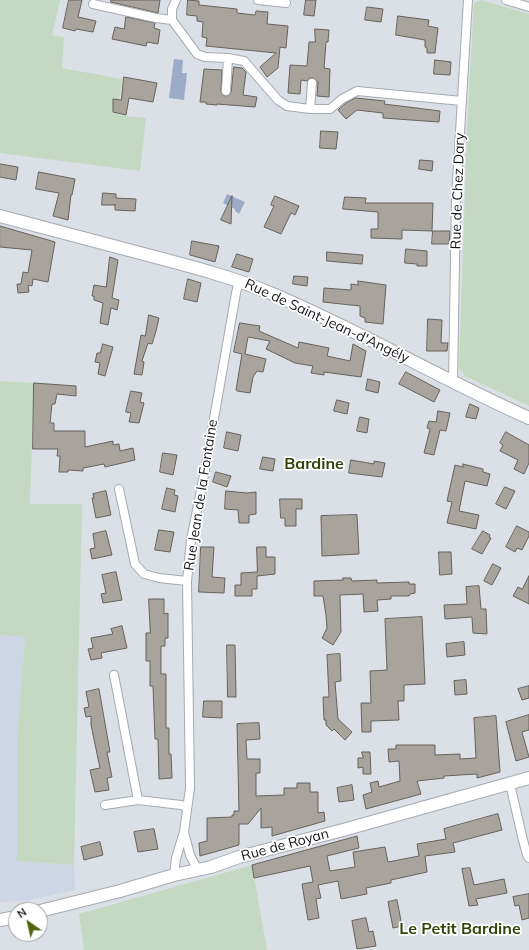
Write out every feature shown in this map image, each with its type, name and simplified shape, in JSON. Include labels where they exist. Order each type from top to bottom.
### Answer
[{"type":"main road","name":"Rue de Saint-Jean-d'Angély","points":[[0,216],[185,265],[239,281],[323,316],[377,342],[484,398],[529,418]]},
{"type":"main road","name":"Rue de Royan","points":[[48,910],[120,891],[174,874],[211,867],[529,778]]},
{"type":"street","points":[[176,0],[172,9],[172,20],[196,54],[244,61],[278,100],[287,106],[310,109],[330,109],[342,99],[357,91],[462,101]]},
{"type":"street","points":[[258,0],[286,3]]},
{"type":"street","name":"Rue de Chez Dary","points":[[453,382],[456,198],[468,0]]},
{"type":"street","points":[[506,0],[529,7]]},
{"type":"street","points":[[93,4],[156,18],[172,20]]},
{"type":"street","points":[[226,91],[228,58]]},
{"type":"street","points":[[310,109],[312,83]]},
{"type":"street","name":"Rue Jean de la Fontaine","points":[[174,874],[176,858],[184,832],[190,788],[187,581],[191,540],[239,281]]},
{"type":"street","points":[[120,489],[135,564],[144,574],[159,578],[187,581]]},
{"type":"street","points":[[114,675],[138,800]]},
{"type":"street","points":[[510,784],[525,848],[529,858]]},
{"type":"street","points":[[106,805],[138,800],[181,804],[187,807]]},
{"type":"street","name":"Rue Jean de la Fontaine","points":[[184,832],[190,855],[197,869]]},
{"type":"shaded area","points":[[0,635],[25,637],[17,738],[17,861],[74,865],[75,890],[26,901],[0,902]]},
{"type":"green space","points":[[0,0],[60,0],[52,35],[64,37],[62,68],[122,79],[117,115],[146,118],[140,171],[0,153]]},
{"type":"green space","points":[[481,0],[529,14],[529,406],[465,376],[459,368],[467,130],[474,3]]},
{"type":"green space","points":[[0,381],[34,383],[30,504],[82,504],[74,865],[17,861],[17,738],[25,637],[0,635]]},
{"type":"green space","points":[[252,865],[267,950],[84,950],[79,914]]},
{"type":"water","points":[[174,59],[183,60],[182,73],[187,73],[184,100],[169,98]]},
{"type":"water","points":[[227,194],[245,202],[239,214],[235,211],[235,209],[223,203]]},
{"type":"building","points":[[69,0],[82,0],[78,17],[96,21],[93,32],[76,29],[75,31],[63,28]]},
{"type":"building","points":[[111,0],[160,0],[158,13],[111,2]]},
{"type":"building","points":[[188,0],[199,1],[199,5],[237,9],[237,13],[255,15],[256,11],[268,12],[267,24],[288,26],[286,48],[280,47],[278,68],[267,77],[260,67],[276,53],[206,46],[207,38],[202,37],[203,22],[197,21],[197,16],[187,15]]},
{"type":"building","points":[[306,0],[316,0],[314,16],[304,15]]},
{"type":"building","points":[[367,7],[383,9],[381,22],[365,20]]},
{"type":"building","points":[[398,16],[429,20],[428,26],[438,28],[435,53],[427,53],[425,40],[396,35]]},
{"type":"building","points":[[126,17],[155,23],[154,28],[160,30],[158,44],[147,42],[146,46],[112,39],[115,27],[124,29]]},
{"type":"building","points":[[315,29],[329,30],[328,42],[326,42],[324,68],[330,69],[329,97],[317,96],[318,82],[313,78],[309,78],[307,81],[301,80],[300,94],[288,93],[290,65],[307,66],[309,42],[315,42]]},
{"type":"building","points":[[435,60],[451,62],[450,75],[434,74]]},
{"type":"building","points":[[234,67],[242,68],[246,72],[243,95],[257,97],[255,107],[206,104],[206,102],[200,102],[204,69],[222,70],[221,91],[223,95],[226,96],[231,92]]},
{"type":"building","points":[[124,77],[157,83],[153,102],[129,98],[126,115],[113,112],[113,99],[121,100]]},
{"type":"building","points":[[356,98],[385,101],[384,104],[440,111],[439,122],[383,118],[383,113],[357,110],[346,119],[338,110],[346,103]]},
{"type":"building","points":[[321,131],[338,132],[336,149],[320,148]]},
{"type":"building","points":[[420,160],[433,161],[432,171],[419,169]]},
{"type":"building","points":[[0,164],[18,167],[16,180],[0,177]]},
{"type":"building","points":[[39,172],[75,179],[71,195],[68,220],[53,216],[59,193],[36,189]]},
{"type":"building","points":[[103,193],[116,194],[116,198],[136,199],[135,211],[115,210],[115,205],[102,205]]},
{"type":"building","points":[[232,196],[231,224],[221,220]]},
{"type":"building","points":[[275,196],[299,206],[295,215],[291,213],[281,234],[264,227],[274,206],[271,205]]},
{"type":"building","points":[[345,197],[366,198],[365,203],[433,203],[432,231],[402,230],[402,239],[371,238],[371,229],[378,229],[378,212],[343,209]]},
{"type":"building","points":[[0,226],[55,242],[48,282],[33,279],[32,286],[28,285],[29,292],[18,293],[17,284],[21,284],[23,272],[28,273],[32,250],[0,247]]},
{"type":"building","points":[[433,231],[450,231],[449,244],[432,244]]},
{"type":"building","points":[[192,241],[219,246],[215,262],[190,255]]},
{"type":"building","points":[[406,249],[427,251],[427,266],[417,266],[417,264],[405,263]]},
{"type":"building","points":[[327,252],[363,255],[362,264],[327,261]]},
{"type":"building","points":[[237,254],[253,259],[249,272],[232,267]]},
{"type":"building","points":[[110,257],[118,260],[112,298],[119,300],[117,310],[111,308],[108,325],[100,323],[103,303],[94,300],[94,296],[92,296],[94,285],[106,287]]},
{"type":"building","points":[[294,276],[308,277],[307,286],[293,284]]},
{"type":"building","points":[[188,279],[201,283],[197,302],[184,299]]},
{"type":"building","points":[[358,281],[386,285],[383,324],[365,322],[365,318],[360,316],[360,306],[323,302],[324,288],[351,290],[351,284],[358,285]]},
{"type":"building","points":[[149,315],[159,318],[156,331],[152,344],[148,343],[142,361],[144,362],[142,375],[134,374],[141,335],[145,336]]},
{"type":"building","points":[[428,319],[442,320],[441,343],[448,343],[447,351],[427,351]]},
{"type":"building","points":[[240,323],[260,326],[259,331],[298,348],[299,342],[329,348],[327,356],[350,361],[353,344],[366,351],[361,377],[324,372],[324,375],[311,373],[313,366],[295,363],[266,349],[270,341],[248,337],[245,354],[266,359],[263,372],[257,371],[253,377],[250,393],[237,391],[242,354],[234,352]]},
{"type":"building","points":[[103,344],[113,347],[105,376],[98,374],[100,363],[95,362],[97,353],[100,353]]},
{"type":"building","points":[[406,372],[440,390],[434,402],[399,384]]},
{"type":"building","points":[[368,379],[380,382],[378,393],[366,390]]},
{"type":"building","points":[[34,383],[76,386],[76,396],[57,394],[55,404],[52,404],[50,423],[54,423],[54,431],[85,431],[85,447],[113,441],[113,445],[119,444],[120,451],[133,448],[135,460],[105,467],[104,464],[83,468],[83,471],[68,470],[68,472],[59,472],[60,456],[57,456],[58,449],[33,449]]},
{"type":"building","points":[[131,391],[142,393],[140,402],[144,403],[139,423],[129,422],[131,413],[126,412]]},
{"type":"building","points":[[337,400],[349,403],[347,414],[334,411]]},
{"type":"building","points":[[470,404],[479,408],[476,419],[466,417]]},
{"type":"building","points":[[438,411],[450,413],[446,431],[440,430],[434,455],[424,453],[430,429],[427,428],[429,421],[436,422]]},
{"type":"building","points":[[360,417],[369,419],[367,433],[357,431]]},
{"type":"building","points":[[227,432],[241,435],[238,451],[224,448]]},
{"type":"building","points":[[506,432],[529,445],[529,463],[524,474],[514,469],[518,460],[500,451],[503,445],[500,443]]},
{"type":"building","points":[[163,453],[177,455],[173,475],[160,472]]},
{"type":"building","points":[[263,457],[275,459],[273,471],[260,469]]},
{"type":"building","points":[[351,460],[374,464],[374,461],[385,463],[382,477],[349,473]]},
{"type":"building","points":[[463,464],[483,469],[483,472],[490,474],[487,486],[465,481],[459,511],[479,515],[476,529],[447,523],[452,502],[447,501],[455,465],[463,467]]},
{"type":"building","points":[[216,472],[231,476],[227,487],[213,482]]},
{"type":"building","points":[[505,487],[515,491],[506,509],[496,504]]},
{"type":"building","points":[[167,488],[175,490],[174,495],[178,496],[175,512],[162,509]]},
{"type":"building","points":[[106,491],[111,515],[96,518],[92,498],[94,498],[93,494]]},
{"type":"building","points":[[226,491],[247,493],[256,492],[256,514],[249,515],[249,523],[239,523],[238,510],[225,509]]},
{"type":"building","points":[[280,499],[302,499],[302,509],[296,509],[296,526],[285,526],[285,518],[281,518]]},
{"type":"building","points":[[357,515],[359,554],[322,556],[321,516]]},
{"type":"building","points":[[517,526],[529,532],[529,536],[522,550],[517,548],[515,552],[506,547]]},
{"type":"building","points":[[159,530],[174,532],[170,552],[155,550]]},
{"type":"building","points":[[106,531],[112,555],[92,559],[90,549],[95,548],[93,534]]},
{"type":"building","points":[[483,531],[490,535],[489,537],[491,538],[482,554],[472,549]]},
{"type":"building","points":[[201,547],[214,547],[212,577],[225,578],[224,593],[199,592]]},
{"type":"building","points":[[257,547],[266,547],[266,557],[275,557],[275,574],[257,576],[257,589],[252,589],[252,596],[235,596],[235,585],[241,585],[241,573],[257,572]]},
{"type":"building","points":[[439,552],[451,552],[452,574],[440,575]]},
{"type":"building","points":[[493,564],[501,568],[492,585],[484,581]]},
{"type":"building","points":[[116,572],[122,600],[103,603],[101,594],[106,593],[102,575]]},
{"type":"building","points":[[529,576],[529,604],[513,596],[518,587],[522,589]]},
{"type":"building","points":[[343,578],[351,578],[352,581],[377,580],[377,583],[409,582],[409,584],[415,584],[415,593],[410,594],[409,596],[391,596],[391,599],[377,600],[378,611],[364,612],[363,594],[340,595],[341,632],[333,645],[322,638],[327,628],[326,615],[323,596],[314,596],[314,581],[343,580]]},
{"type":"building","points":[[479,586],[481,609],[486,609],[487,634],[473,633],[472,617],[445,619],[444,605],[467,604],[466,587]]},
{"type":"building","points":[[149,599],[164,599],[164,614],[168,613],[168,638],[165,638],[165,646],[161,646],[161,674],[166,674],[166,728],[169,728],[169,754],[171,754],[172,778],[159,779],[158,739],[155,739],[153,686],[150,686],[150,661],[146,661],[146,633],[150,633]]},
{"type":"building","points":[[422,617],[425,684],[404,685],[404,701],[398,701],[399,720],[371,721],[371,732],[362,732],[361,703],[371,703],[370,671],[387,670],[385,619]]},
{"type":"building","points":[[122,626],[127,648],[101,653],[102,658],[91,660],[88,649],[93,648],[91,638],[113,634],[111,629]]},
{"type":"building","points":[[464,642],[465,655],[447,657],[446,644]]},
{"type":"building","points":[[227,645],[235,645],[236,697],[228,697]]},
{"type":"building","points":[[340,654],[341,681],[335,682],[338,719],[352,732],[345,740],[334,729],[332,731],[326,725],[326,720],[324,720],[323,697],[329,697],[327,655]]},
{"type":"building","points":[[466,680],[467,694],[455,695],[454,681]]},
{"type":"building","points":[[529,686],[529,698],[522,700],[518,689]]},
{"type":"building","points":[[99,689],[110,752],[107,752],[112,777],[107,778],[109,790],[95,792],[90,770],[100,768],[91,725],[91,716],[86,717],[84,708],[89,707],[86,692]]},
{"type":"building","points":[[204,701],[222,701],[222,718],[203,717]]},
{"type":"building","points":[[529,715],[529,730],[522,732],[529,757],[516,761],[506,722]]},
{"type":"building","points":[[496,716],[500,772],[477,778],[477,774],[444,776],[444,778],[417,781],[421,794],[366,809],[363,795],[372,792],[370,783],[378,781],[379,787],[400,781],[399,761],[389,762],[388,749],[396,749],[396,745],[435,745],[435,755],[460,754],[460,759],[476,758],[474,718]]},
{"type":"building","points":[[259,723],[260,739],[246,740],[247,759],[260,759],[260,773],[256,773],[256,796],[284,795],[284,788],[297,788],[297,783],[310,783],[310,792],[318,792],[318,813],[324,812],[325,821],[272,836],[272,827],[261,828],[261,808],[248,824],[239,824],[239,845],[200,856],[199,843],[207,841],[207,818],[232,817],[232,815],[234,815],[234,811],[239,811],[237,724]]},
{"type":"building","points":[[362,752],[370,752],[371,774],[363,774],[363,767],[358,768],[358,758],[363,758]]},
{"type":"building","points":[[352,785],[354,800],[339,802],[337,788]]},
{"type":"building","points":[[498,814],[502,830],[453,843],[455,852],[425,856],[427,872],[391,880],[391,883],[366,888],[367,894],[341,899],[338,881],[318,885],[321,898],[316,899],[319,918],[308,920],[302,884],[313,882],[310,866],[254,878],[252,865],[357,836],[359,848],[327,856],[330,871],[355,867],[353,852],[385,847],[388,862],[419,856],[417,844],[446,839],[444,829]]},
{"type":"building","points":[[154,829],[158,849],[138,852],[134,832]]},
{"type":"building","points":[[100,842],[103,855],[84,860],[81,847]]},
{"type":"building","points":[[470,868],[474,885],[504,879],[507,893],[476,899],[478,905],[469,906],[462,869]]},
{"type":"building","points":[[529,894],[529,918],[522,920],[519,905],[515,906],[513,897]]},
{"type":"building","points":[[397,900],[402,926],[393,928],[388,902]]},
{"type":"building","points":[[366,918],[369,932],[373,931],[376,946],[357,949],[352,921]]},
{"type":"district","name":"Bardine","points":[[314,464]]},
{"type":"district","name":"Le Petit Bardine","points":[[460,929]]}]
